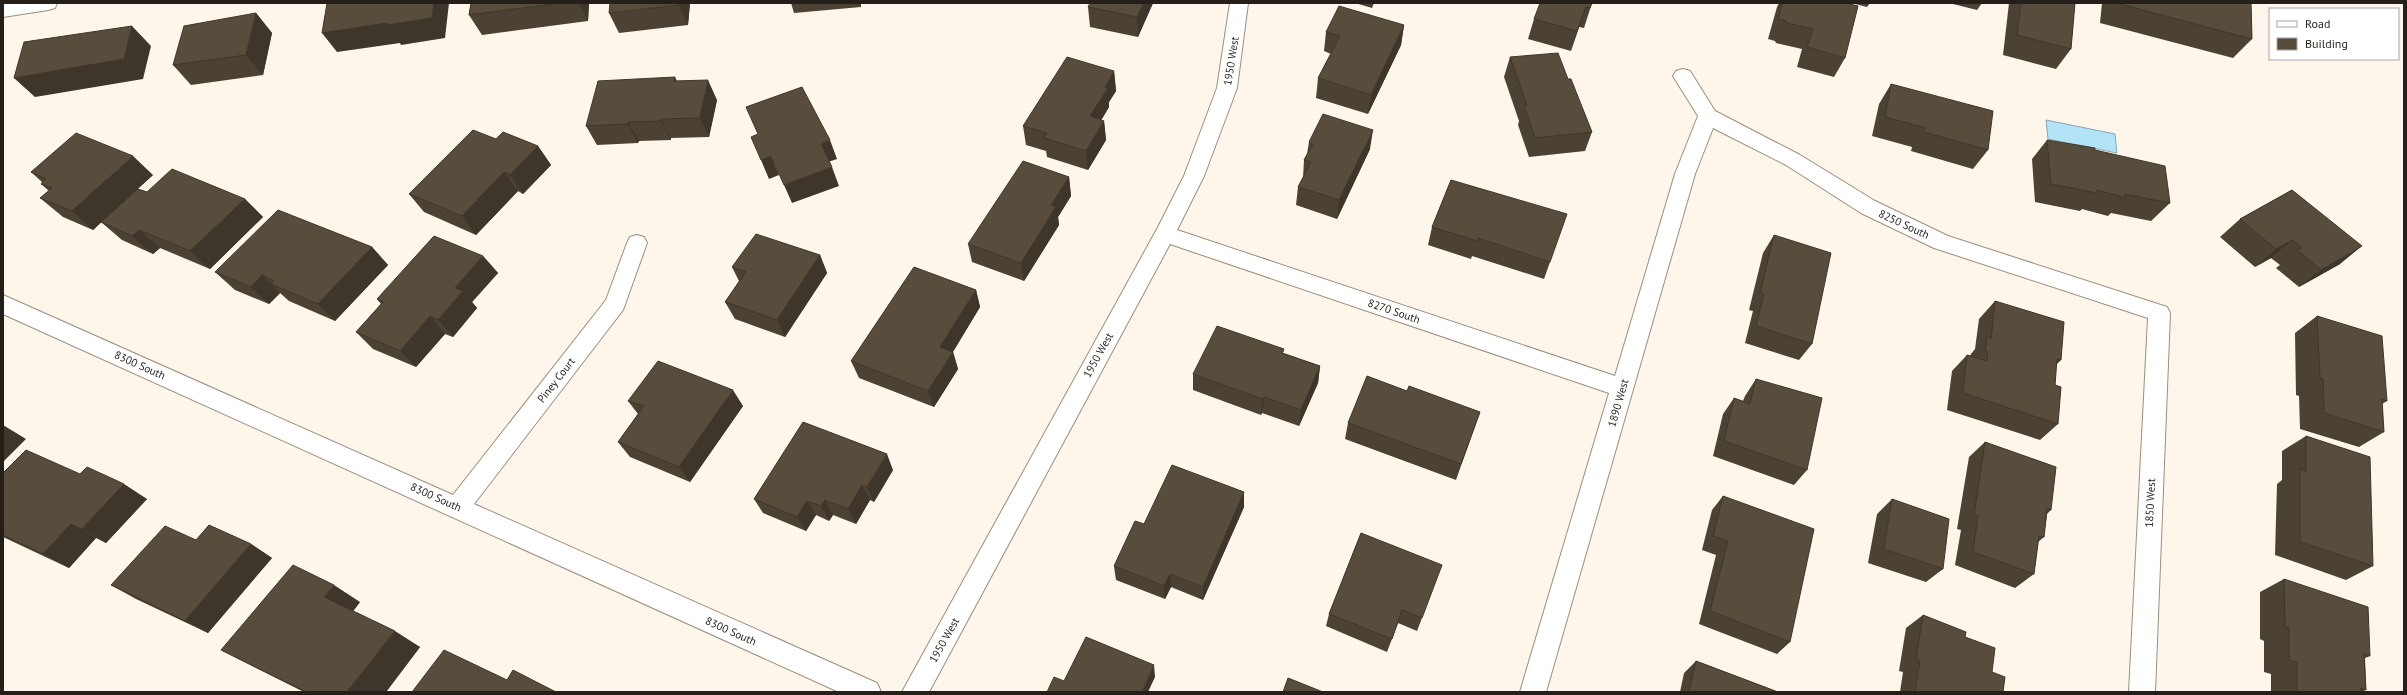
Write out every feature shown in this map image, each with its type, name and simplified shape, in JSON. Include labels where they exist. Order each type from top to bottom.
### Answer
[{"type":"street","points":[[3,10],[48,3]]},
{"type":"street","name":"1950 West","points":[[915,692],[1165,234],[1194,176],[1227,88],[1239,3]]},
{"type":"street","points":[[1684,76],[1708,116]]},
{"type":"street","name":"8250 South","points":[[1708,116],[1793,160],[1868,207],[1941,242],[2159,313]]},
{"type":"street","name":"1890 West","points":[[1533,692],[1685,174],[1708,116]]},
{"type":"street","name":"8270 South","points":[[1165,234],[1622,388]]},
{"type":"street","name":"Piney Court","points":[[458,507],[615,304],[637,243]]},
{"type":"street","name":"8300 South","points":[[3,304],[868,692]]},
{"type":"street","name":"1850 West","points":[[2142,692],[2159,313]]},
{"type":"water","points":[[2046,120],[2115,134],[2117,153],[2048,139]]},
{"type":"building","points":[[327,3],[434,3],[432,18],[322,33]]},
{"type":"building","points":[[471,3],[560,3],[469,15]]},
{"type":"building","points":[[610,3],[679,3],[679,5],[609,13]]},
{"type":"building","points":[[1090,3],[1144,3],[1137,17],[1088,7]]},
{"type":"building","points":[[1540,3],[1592,3],[1590,8],[1586,7],[1577,31],[1534,19]]},
{"type":"building","points":[[1782,3],[1846,3],[1858,6],[1845,58],[1807,47],[1813,29],[1786,23],[1786,21],[1778,19]]},
{"type":"building","points":[[2021,3],[2075,3],[2071,49],[2017,35]]},
{"type":"building","points":[[2116,3],[2251,3],[2252,39]]},
{"type":"building","points":[[1339,6],[1404,25],[1371,95],[1318,78],[1340,36],[1326,32]]},
{"type":"building","points":[[256,13],[246,55],[173,65],[184,26]]},
{"type":"building","points":[[132,26],[124,59],[14,78],[24,42]]},
{"type":"building","points":[[1558,53],[1568,79],[1571,79],[1592,132],[1535,138],[1524,106],[1527,106],[1510,57]]},
{"type":"building","points":[[1067,57],[1114,71],[1105,87],[1108,88],[1090,116],[1104,121],[1086,151],[1044,138],[1047,133],[1023,126]]},
{"type":"building","points":[[675,77],[674,81],[708,80],[700,118],[661,119],[661,121],[586,126],[598,81]]},
{"type":"building","points":[[1891,84],[1993,111],[1988,150],[1924,132],[1925,128],[1885,117]]},
{"type":"building","points":[[802,87],[830,140],[821,144],[832,167],[784,185],[771,156],[761,160],[751,137],[758,134],[746,107]]},
{"type":"building","points":[[1323,114],[1373,130],[1339,200],[1298,187],[1311,162],[1304,160],[1313,144],[1309,142]]},
{"type":"building","points":[[473,130],[496,139],[503,132],[538,146],[510,175],[504,172],[462,216],[409,194]]},
{"type":"building","points":[[76,133],[133,156],[72,211],[40,198],[52,188],[41,184],[46,179],[31,172]]},
{"type":"building","points":[[2047,140],[2095,148],[2095,150],[2165,166],[2170,203],[2125,194],[2126,198],[2097,190],[2097,193],[2051,184]]},
{"type":"building","points":[[1023,161],[1069,177],[1051,205],[1056,207],[1021,263],[968,244]]},
{"type":"building","points":[[172,169],[245,199],[190,251],[139,230],[132,236],[101,222],[138,189],[147,192]]},
{"type":"building","points":[[1451,180],[1567,214],[1550,262],[1478,238],[1477,241],[1432,227]]},
{"type":"building","points":[[2292,190],[2362,246],[2321,270],[2297,250],[2302,248],[2292,240],[2276,249],[2240,219]]},
{"type":"building","points":[[278,210],[372,247],[318,304],[271,284],[274,281],[262,275],[251,287],[215,272]]},
{"type":"building","points":[[756,234],[820,255],[777,320],[725,302],[746,272],[732,267]]},
{"type":"building","points":[[1774,235],[1831,253],[1812,344],[1756,326],[1764,294],[1760,293]]},
{"type":"building","points":[[434,236],[483,256],[455,288],[463,291],[438,320],[430,316],[400,351],[356,332],[383,302],[377,299]]},
{"type":"building","points":[[914,267],[976,290],[940,347],[953,352],[928,391],[851,361]]},
{"type":"building","points":[[1995,301],[2064,322],[2061,360],[2057,359],[2055,385],[2061,387],[2058,424],[1963,393],[1967,355],[1987,361],[1988,352],[1985,351],[1987,337],[1991,339]]},
{"type":"building","points":[[2317,316],[2382,336],[2387,401],[2382,399],[2384,432],[2324,413],[2323,379],[2320,378]]},
{"type":"building","points":[[1217,326],[1284,349],[1282,353],[1320,366],[1301,410],[1264,397],[1262,399],[1193,374]]},
{"type":"building","points":[[658,361],[733,390],[679,467],[618,442],[644,406],[628,401]]},
{"type":"building","points":[[1367,376],[1407,391],[1409,386],[1480,412],[1461,464],[1348,423]]},
{"type":"building","points":[[1756,379],[1822,398],[1807,470],[1724,441],[1734,398],[1750,404]]},
{"type":"building","points":[[803,422],[887,454],[867,487],[862,485],[848,509],[825,500],[821,506],[807,501],[797,517],[754,499]]},
{"type":"building","points":[[2306,436],[2370,457],[2373,566],[2300,542],[2300,469],[2306,471]]},
{"type":"building","points":[[1985,442],[2056,467],[2051,510],[2047,509],[2044,537],[2039,536],[2034,574],[1973,552],[1978,516],[1974,515]]},
{"type":"building","points":[[26,450],[80,474],[87,467],[124,484],[82,529],[71,524],[43,554],[3,535],[3,473]]},
{"type":"building","points":[[1172,465],[1244,492],[1203,587],[1170,574],[1164,586],[1114,566],[1135,521],[1144,524]]},
{"type":"building","points":[[1723,496],[1814,529],[1790,642],[1710,611],[1728,541],[1713,536]]},
{"type":"building","points":[[1892,499],[1949,519],[1943,569],[1884,549]]},
{"type":"building","points":[[209,525],[251,544],[185,621],[111,585],[165,526],[196,540]]},
{"type":"building","points":[[1361,533],[1442,565],[1422,618],[1402,610],[1392,639],[1329,614]]},
{"type":"building","points":[[293,565],[334,585],[324,597],[395,631],[347,692],[306,692],[221,650]]},
{"type":"building","points":[[2284,579],[2368,607],[2370,656],[2364,654],[2366,690],[2361,688],[2361,692],[2297,692],[2297,662],[2289,660],[2289,628],[2285,627]]},
{"type":"building","points":[[1923,615],[1966,632],[1965,637],[1995,648],[1992,672],[2005,677],[2003,692],[1915,692],[1920,661],[1916,659]]},
{"type":"building","points":[[1086,637],[1154,665],[1142,692],[1047,692],[1054,677],[1064,681]]},
{"type":"building","points":[[444,650],[507,680],[513,670],[556,692],[412,692]]},
{"type":"building","points":[[1696,661],[1778,692],[1689,692]]},
{"type":"building","points":[[1288,678],[1323,692],[1283,692]]}]
